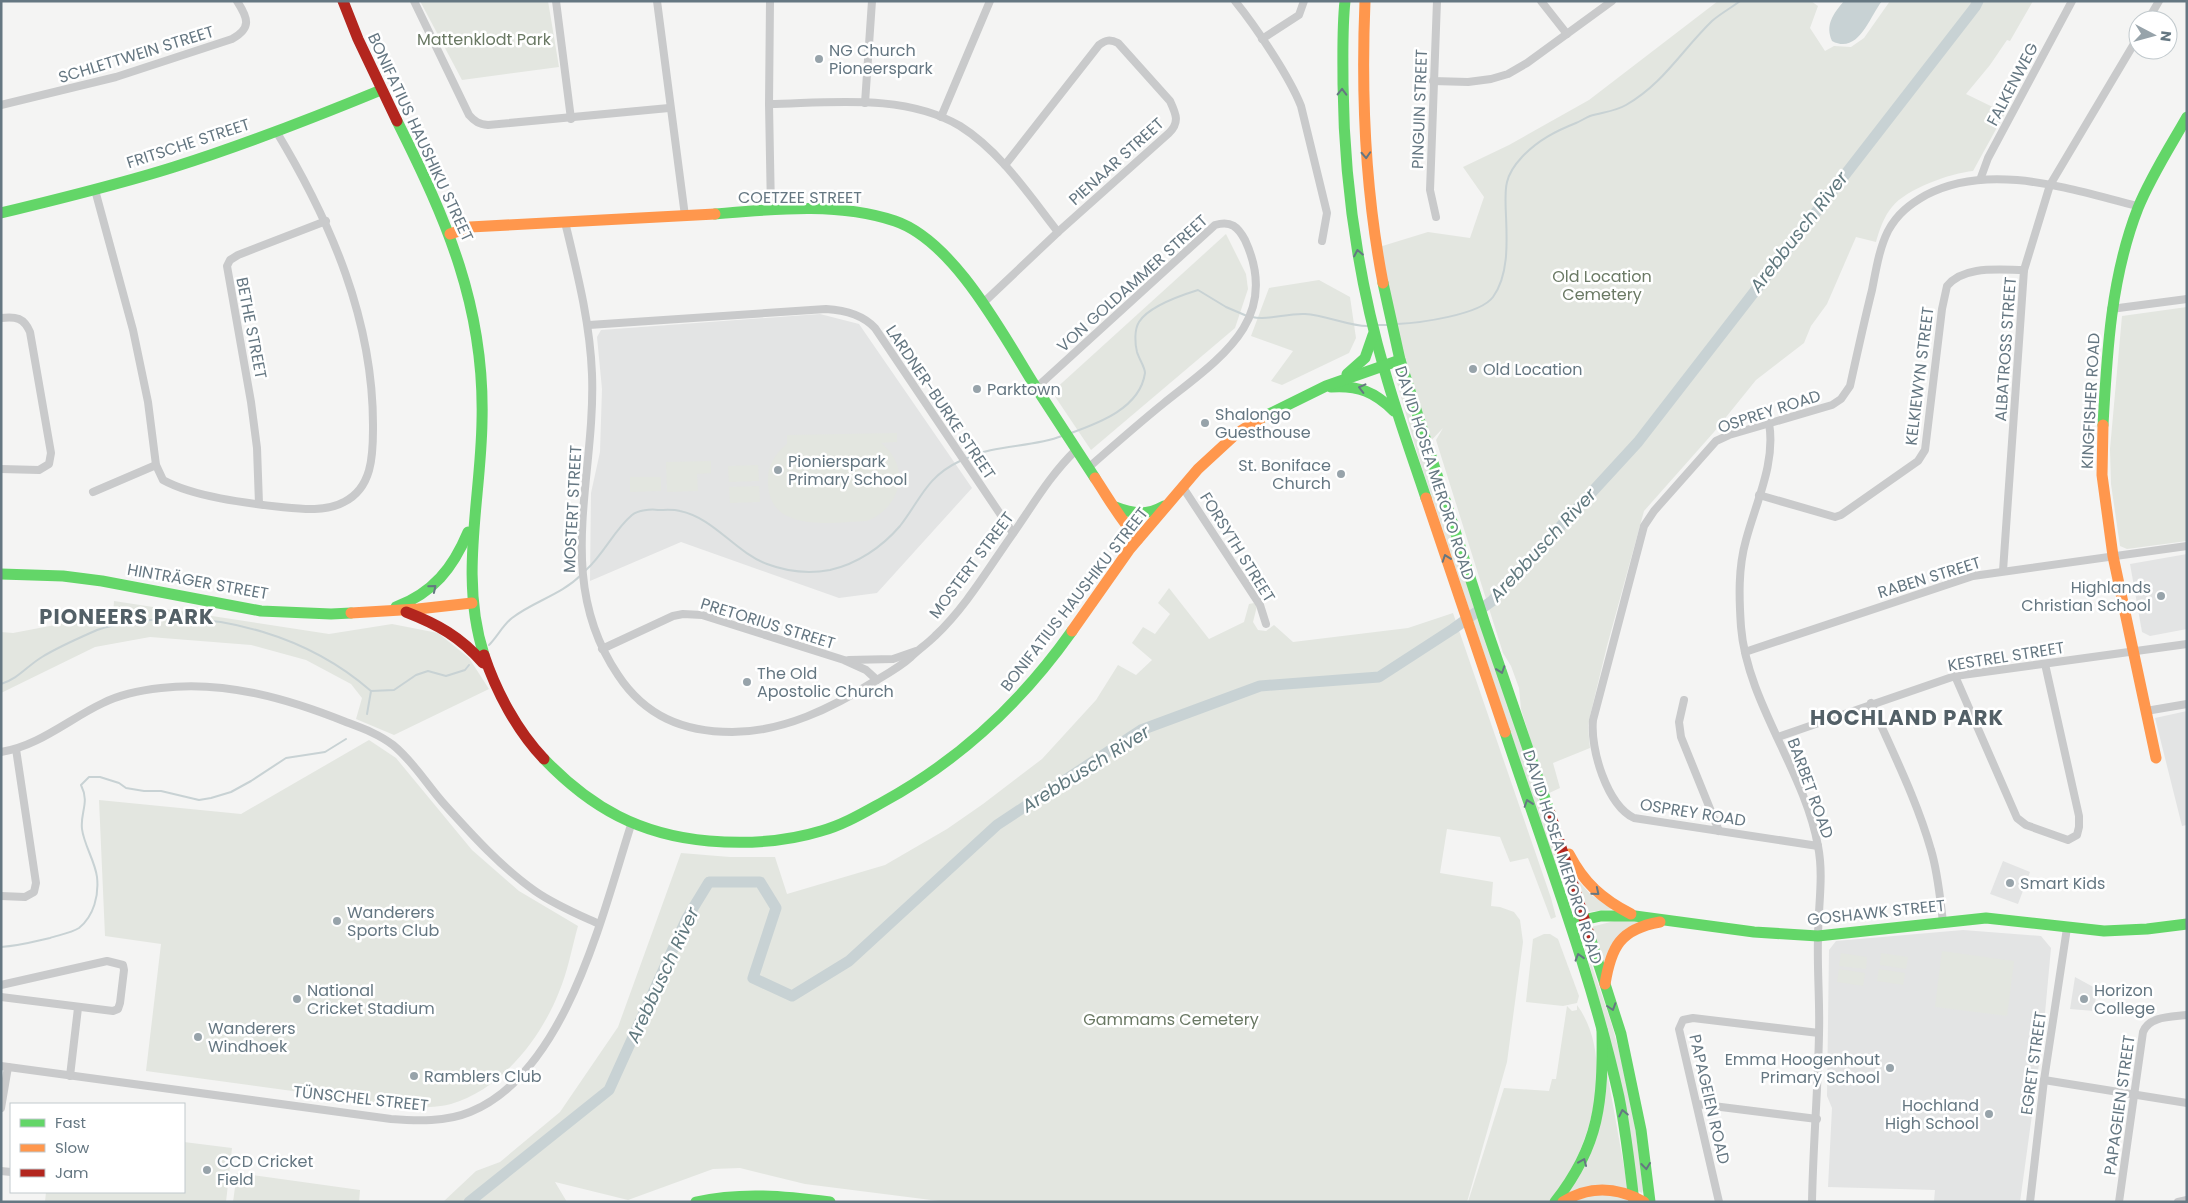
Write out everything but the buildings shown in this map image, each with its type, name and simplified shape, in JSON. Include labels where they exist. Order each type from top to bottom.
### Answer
[{"type":"street","name":"SCHLETTWEIN STREET","points":[[1,105],[116,77],[232,39],[242,34],[247,25],[245,13],[237,1]]},
{"type":"street","name":"BONIFATIUS HAUSHIKU STREET","points":[[343,1],[357,39],[444,219],[472,308],[481,368],[482,438],[473,519],[470,568],[472,600],[479,642],[489,670],[505,702],[542,758],[583,798],[631,825],[669,836],[699,840],[738,843],[792,838],[824,831],[905,791],[963,751],[981,737],[1002,716],[1050,662],[1138,539],[1182,486],[1214,453],[1240,431],[1270,412],[1335,381],[1400,360]]},
{"type":"street","points":[[414,1],[474,121],[488,125],[571,119],[670,108]]},
{"type":"street","points":[[556,1],[571,119]]},
{"type":"street","points":[[657,1],[685,216]]},
{"type":"street","points":[[770,1],[771,211]]},
{"type":"street","points":[[865,103],[872,1]]},
{"type":"street","points":[[941,117],[990,1]]},
{"type":"street","points":[[1235,1],[1296,94],[1305,118],[1327,213],[1322,241]]},
{"type":"street","points":[[1262,40],[1299,15],[1304,1]]},
{"type":"street","name":"DAVID HOSEA MERORO ROAD","points":[[1344,1],[1342,104],[1346,172],[1355,239],[1373,333],[1397,414],[1569,924],[1602,1030],[1626,1126],[1638,1200]]},
{"type":"street","name":"DAVID HOSEA MERORO ROAD","points":[[1365,1],[1362,101],[1367,183],[1385,300],[1392,331],[1485,624],[1553,822],[1620,1034],[1637,1108],[1650,1202]]},
{"type":"street","name":"PINGUIN STREET","points":[[1436,1],[1430,190],[1436,216]]},
{"type":"street","points":[[1541,1],[1567,34]]},
{"type":"street","points":[[1433,81],[1468,82],[1499,77],[1528,63],[1612,1]]},
{"type":"street","name":"FALKENWEG","points":[[1980,180],[1988,158],[2072,1]]},
{"type":"street","name":"PIENAAR STREET","points":[[982,304],[1058,232],[1175,127],[1177,119],[1170,100],[1118,43],[1112,40],[1105,41],[1099,45],[1004,165]]},
{"type":"street","name":"ALBATROSS STREET","points":[[2003,571],[2024,270],[2050,185],[2128,53]]},
{"type":"street","name":"FRITSCHE STREET","points":[[1,214],[96,190],[175,166],[276,131],[381,90]]},
{"type":"street","points":[[769,104],[865,103],[921,110],[941,117],[974,137],[1004,165],[1058,232]]},
{"type":"street","name":"KINGFISHER ROAD","points":[[2156,758],[2113,556],[2102,459],[2111,309],[2119,268],[2138,206],[2187,117]]},
{"type":"street","points":[[96,190],[142,368],[156,465],[164,480],[174,486],[192,492],[259,504],[297,508],[322,508],[344,502],[359,490],[369,473],[373,454],[373,392],[370,368],[357,307],[326,222],[305,179],[276,131]]},
{"type":"street","name":"OSPREY ROAD","points":[[1818,846],[1634,818],[1626,814],[1614,798],[1594,748],[1592,733],[1638,542],[1648,519],[1716,441],[1729,435],[1832,405],[1846,393],[1850,386],[1879,256],[1888,230],[1913,202],[1949,186],[1980,180],[2009,180],[2050,185],[2138,206]]},
{"type":"street","name":"COETZEE STREET","points":[[450,234],[470,227],[771,211],[828,210],[868,213],[906,226],[919,232],[945,255],[982,304],[1076,450],[1115,506],[1123,523],[1138,539]]},
{"type":"street","points":[[444,219],[457,226],[470,227]]},
{"type":"street","name":"BETHE STREET","points":[[259,504],[257,448],[252,402],[227,266],[230,260],[238,255],[326,222]]},
{"type":"street","name":"MOSTERT STREET","points":[[565,222],[589,325],[593,388],[582,547],[583,591],[602,649],[629,691],[643,704],[680,725],[703,731],[763,730],[822,710],[899,667],[935,636],[960,606],[1014,533],[1046,484],[1076,450]]},
{"type":"street","name":"VON GOLDAMMER STREET","points":[[1036,388],[1216,225],[1230,223],[1237,227],[1255,268],[1257,292],[1250,317],[1240,334],[1209,366],[1088,468]]},
{"type":"street","points":[[457,256],[461,236],[470,227]]},
{"type":"street","name":"KELKIEWYN STREET","points":[[1759,496],[1835,517],[1841,515],[1918,461],[1925,450],[1940,317],[1947,286],[1955,278],[1970,273],[1986,270],[2024,270]]},
{"type":"street","points":[[2111,309],[2187,299]]},
{"type":"street","name":"LARDNER-BURKE STREET","points":[[589,325],[826,309],[841,310],[870,322],[1014,533]]},
{"type":"street","points":[[1,318],[12,316],[20,318],[26,323],[30,332],[51,453],[49,464],[39,470],[1,469]]},
{"type":"street","points":[[1335,381],[1358,367],[1364,360],[1373,333]]},
{"type":"street","points":[[1318,389],[1340,386],[1367,388],[1397,414]]},
{"type":"street","name":"BARBET ROAD","points":[[1769,423],[1771,447],[1746,540],[1741,568],[1740,607],[1745,652],[1752,677],[1811,818],[1818,846],[1821,886],[1818,936],[1819,1033],[1817,1118],[1812,1202]]},
{"type":"street","points":[[93,492],[156,465]]},
{"type":"street","name":"FORSYTH STREET","points":[[1182,486],[1260,605],[1266,624]]},
{"type":"street","points":[[1115,506],[1131,514],[1143,516],[1170,502]]},
{"type":"street","points":[[390,609],[425,594],[442,580],[454,565],[473,519]]},
{"type":"street","points":[[1123,523],[1129,540],[1126,555]]},
{"type":"street","name":"RABEN STREET","points":[[1745,652],[1973,576],[2187,546]]},
{"type":"street","name":"HINTRÄGER STREET","points":[[1,574],[63,576],[102,581],[261,611],[331,614],[472,600]]},
{"type":"street","name":"HINTRÄGER STREET","points":[[390,609],[402,610],[472,600]]},
{"type":"street","points":[[402,610],[440,625],[455,634],[465,642],[489,670]]},
{"type":"street","name":"PRETORIUS STREET","points":[[602,649],[658,622],[678,615],[702,615],[844,660],[866,670],[877,680]]},
{"type":"street","name":"KESTREL STREET","points":[[1778,737],[1872,703],[1955,676],[2187,644]]},
{"type":"street","name":"PRETORIUS STREET","points":[[844,660],[893,659],[916,651]]},
{"type":"street","points":[[1955,676],[2017,818],[2026,825],[2068,840],[2077,835],[2079,828],[2078,816],[2045,664]]},
{"type":"street","points":[[1,752],[16,750],[104,702],[140,691],[204,686],[269,696],[316,710],[374,733],[392,744],[408,759],[480,845],[548,899],[599,924]]},
{"type":"street","points":[[1684,700],[1679,722],[1681,737],[1719,831]]},
{"type":"street","points":[[1872,703],[1924,827],[1932,851],[1943,922]]},
{"type":"street","points":[[2146,711],[2187,704]]},
{"type":"street","points":[[1,896],[25,897],[34,892],[36,883],[16,750]]},
{"type":"street","points":[[1553,822],[1584,882],[1614,906],[1635,916]]},
{"type":"street","name":"TÜNSCHEL STREET","points":[[4,1067],[391,1119],[431,1120],[468,1113],[484,1106],[506,1090],[546,1042],[569,1002],[599,924],[631,825]]},
{"type":"street","name":"GOSHAWK STREET","points":[[1569,924],[1601,916],[1635,916],[1754,932],[1818,936],[1986,918],[2067,928],[2129,930],[2187,924]]},
{"type":"street","points":[[1605,985],[1611,954],[1616,945],[1627,934],[1655,922],[1676,921]]},
{"type":"street","name":"EGRET STREET","points":[[2030,1202],[2044,1080],[2067,928]]},
{"type":"street","points":[[1,985],[107,961],[123,965],[118,1009],[107,1012],[1,997]]},
{"type":"street","points":[[70,1076],[78,1008]]},
{"type":"street","name":"PAPAGEIEN STREET","points":[[2119,1202],[2133,1094],[2145,1028],[2152,1021],[2161,1018],[2187,1015]]},
{"type":"street","name":"PAPAGEIEN ROAD","points":[[1719,1202],[1679,1029],[1683,1020],[1693,1018],[1819,1033]]},
{"type":"street","points":[[1554,1202],[1578,1172],[1595,1132],[1602,1091],[1602,1030]]},
{"type":"street","points":[[1,1108],[4,1067]]},
{"type":"street","points":[[2044,1080],[2187,1103]]},
{"type":"street","points":[[1697,1104],[1817,1118]]},
{"type":"street","points":[[1563,1202],[1592,1189],[1617,1190],[1638,1200]]},
{"type":"street","points":[[696,1202],[752,1195],[786,1196],[830,1202]]},
{"type":"street","points":[[2178,1202],[2187,1200]]},
{"type":"shaded area","points":[[1844,1],[1882,1],[1862,33],[1849,43],[1841,44],[1832,41],[1829,30],[1836,10]]},
{"type":"shaded area","name":"Pionierspark Primary School","points":[[820,314],[859,324],[972,488],[877,593],[839,598],[681,542],[590,581],[591,493],[600,452],[602,389],[597,337],[601,330]]},
{"type":"shaded area","name":"Highlands Christian School","points":[[2187,554],[2187,629],[2150,636],[2142,632],[2130,564]]},
{"type":"shaded area","points":[[2187,711],[2187,825],[2182,826],[2155,718]]},
{"type":"shaded area","name":"Smart Kids","points":[[2003,861],[2030,872],[2018,904],[1990,894]]},
{"type":"shaded area","points":[[1963,930],[2041,936],[2051,948],[2043,1035],[2020,1202],[1940,1202],[1934,1201],[1935,1190],[1828,1187],[1832,1108],[1827,1096],[1829,950],[1836,941]]},
{"type":"shaded area","name":"Horizon College","points":[[2075,977],[2097,989],[2094,1011],[2070,1009]]},
{"type":"green space","name":"Mattenklodt Park","points":[[420,1],[548,1],[559,67],[462,80]]},
{"type":"green space","name":"Old Location Cemetery","points":[[1718,1],[1811,1],[1818,6],[1810,28],[1825,51],[1834,46],[1851,47],[1864,38],[1890,1],[2033,1],[2010,41],[2007,40],[1990,65],[1966,94],[2005,113],[1973,171],[1941,179],[1907,194],[1892,207],[1880,228],[1876,242],[1856,237],[1827,304],[1811,326],[1804,343],[1756,380],[1714,432],[1644,511],[1590,716],[1588,726],[1590,748],[1553,763],[1560,788],[1547,794],[1521,709],[1519,688],[1511,666],[1503,653],[1436,440],[1443,428],[1427,445],[1376,248],[1428,232],[1470,238],[1484,197],[1463,167],[1509,145],[1589,100]]},
{"type":"green space","points":[[1226,234],[1246,274],[1248,289],[1235,328],[1091,450],[1052,392]]},
{"type":"green space","points":[[1319,280],[1350,297],[1356,338],[1349,353],[1282,385],[1271,381],[1293,351],[1251,336],[1269,288]]},
{"type":"green space","points":[[2187,307],[2187,541],[2127,549],[2120,546],[2111,484],[2110,449],[2122,316]]},
{"type":"green space","points":[[1393,369],[1398,377],[1519,738],[1548,829],[1571,913],[1418,456]]},
{"type":"green space","points":[[897,433],[897,442],[881,443],[890,452],[899,474],[895,496],[879,515],[867,521],[838,523],[806,522],[792,518],[780,511],[771,500],[768,484],[770,466],[778,452],[787,444],[787,435]]},
{"type":"green space","points":[[711,461],[711,473],[697,474],[698,491],[667,492],[666,462]]},
{"type":"green space","points":[[758,465],[759,481],[729,482],[728,466]]},
{"type":"green space","points":[[630,477],[661,477],[661,491],[630,492]]},
{"type":"green space","points":[[759,486],[760,502],[730,503],[729,487]]},
{"type":"green space","name":"Gammams Cemetery","points":[[1169,588],[1209,639],[1244,622],[1249,604],[1254,603],[1257,606],[1253,622],[1258,630],[1266,631],[1274,625],[1293,642],[1408,628],[1453,613],[1556,917],[1551,919],[1528,858],[1510,862],[1500,837],[1447,829],[1440,873],[1493,882],[1491,906],[1514,912],[1520,920],[1523,942],[1507,1062],[1467,1202],[947,1202],[805,1184],[740,1168],[713,1169],[628,1200],[555,1182],[567,1202],[443,1202],[476,1171],[500,1162],[560,1112],[618,1027],[681,853],[730,857],[775,857],[787,894],[885,865],[947,829],[1042,759],[1096,700],[1118,665],[1136,675],[1152,660],[1132,643],[1143,627],[1155,634],[1170,614],[1158,603]]},
{"type":"green space","points":[[114,601],[329,634],[392,624],[438,633],[469,658],[489,689],[394,735],[356,719],[362,698],[351,684],[306,660],[251,645],[150,637],[95,647],[1,693],[1,632],[13,633],[113,614]]},
{"type":"green space","name":"Wanderers Sports Club","points":[[369,740],[396,758],[472,850],[519,891],[578,926],[562,984],[542,1027],[517,1060],[502,1075],[469,1097],[451,1104],[438,1106],[417,1108],[146,1071],[161,944],[105,936],[99,800],[241,814]]},
{"type":"green space","points":[[1573,875],[1591,895],[1615,909],[1587,912]]},
{"type":"green space","points":[[1618,920],[1643,921],[1603,963],[1591,927]]},
{"type":"green space","points":[[1580,931],[1611,1022],[1621,1058],[1635,1126],[1642,1193],[1638,1191],[1599,1000]]},
{"type":"green space","points":[[1544,934],[1550,934],[1558,939],[1579,996],[1577,1003],[1563,1006],[1526,1002],[1533,939]]},
{"type":"green space","points":[[1942,951],[2014,961],[2007,1016],[1935,1007]]},
{"type":"green space","points":[[1841,953],[1867,957],[1866,969],[1839,966]]},
{"type":"green space","points":[[1881,953],[1908,957],[1906,969],[1880,965]]},
{"type":"green space","points":[[1839,969],[1865,973],[1863,986],[1837,982]]},
{"type":"green space","points":[[1879,969],[1905,973],[1903,985],[1877,981]]},
{"type":"green space","points":[[1577,1005],[1589,1027],[1595,1052],[1597,1079],[1594,1106],[1587,1133],[1576,1159],[1563,1182],[1548,1202],[1468,1202],[1504,1088],[1549,1091],[1552,1079],[1556,1079],[1567,1006],[1572,1011],[1577,1010]]},
{"type":"green space","points":[[1607,1072],[1628,1189],[1563,1198],[1576,1180]]},
{"type":"green space","name":"CCD Cricket Field","points":[[185,1142],[232,1148],[226,1202],[45,1202],[46,1193],[185,1193]]},
{"type":"green space","points":[[237,1173],[360,1190],[359,1202],[233,1202]]},
{"type":"green space","points":[[1593,1192],[1620,1194],[1629,1202],[1570,1202]]},
{"type":"waterway","points":[[1397,324],[1434,320],[1463,313],[1476,309],[1493,297],[1502,279],[1506,258],[1506,184],[1516,164],[1534,146],[1554,133],[1590,116],[1612,111],[1639,97],[1662,77],[1712,21],[1740,1]]},
{"type":"waterway","name":"Arebbusch River","points":[[469,1202],[609,1090],[687,918],[709,882],[760,882],[776,908],[753,978],[792,996],[849,961],[997,825],[1141,730],[1260,686],[1379,677],[1492,601],[1638,442],[1978,1]]},
{"type":"waterway","points":[[1071,433],[1105,419],[1127,405],[1135,396],[1142,385],[1145,373],[1136,349],[1136,329],[1139,322],[1150,311],[1166,302],[1198,290],[1226,307],[1247,316]]},
{"type":"waterway","points":[[1252,317],[1265,318],[1305,314],[1321,316],[1354,325],[1369,326]]},
{"type":"waterway","points":[[1377,325],[1387,325]]},
{"type":"waterway","points":[[965,459],[1000,448],[1038,443],[1062,436]]},
{"type":"waterway","points":[[586,570],[632,515],[641,511],[652,510],[675,510],[692,515],[714,528],[755,559],[775,567],[806,572],[830,570],[850,564],[877,548],[900,526],[932,481],[939,474],[960,461]]},
{"type":"waterway","points":[[489,645],[512,618],[565,588],[581,575]]},
{"type":"waterway","points":[[1,684],[17,676],[48,653],[97,630],[113,625],[172,619],[202,620],[233,625],[263,632],[292,642],[347,672],[371,691],[394,690],[416,675],[428,671],[446,676],[465,670],[469,665]]},
{"type":"waterway","points":[[367,714],[371,691]]},
{"type":"waterway","points":[[1,947],[50,938],[72,931],[79,928],[92,911],[96,898],[97,877],[83,835],[82,823],[85,797],[81,785],[89,777],[100,777],[119,783],[126,788],[161,791],[199,800],[231,792],[286,758],[325,752],[346,739]]},
{"type":"traffic: fast","points":[[1345,1],[1343,84],[1346,157],[1360,266],[1375,337],[1426,498]]},
{"type":"traffic: fast","points":[[1,213],[110,186],[200,159],[278,131],[381,90]]},
{"type":"traffic: fast","points":[[2103,425],[2112,315],[2116,287],[2129,234],[2149,185],[2187,117]]},
{"type":"traffic: fast","points":[[397,121],[447,230],[470,302],[477,340],[481,379],[482,421],[472,568],[473,597],[484,655]]},
{"type":"traffic: fast","points":[[715,214],[760,210],[829,209],[873,215],[895,221],[917,232],[937,248],[975,292],[1095,478]]},
{"type":"traffic: fast","points":[[1383,283],[1400,360],[1485,624],[1550,813]]},
{"type":"traffic: fast","points":[[1347,374],[1365,358],[1373,335]]},
{"type":"traffic: fast","points":[[1263,417],[1326,386],[1400,360]]},
{"type":"traffic: fast","points":[[1331,387],[1350,387],[1366,391],[1380,399],[1394,411]]},
{"type":"traffic: fast","points":[[1115,507],[1145,513],[1164,506]]},
{"type":"traffic: fast","points":[[396,607],[421,594],[440,578],[456,557],[468,532]]},
{"type":"traffic: fast","points":[[1,574],[63,576],[102,581],[261,611],[351,613]]},
{"type":"traffic: fast","points":[[544,759],[580,792],[599,805],[618,816],[661,833],[709,841],[737,842],[779,840],[807,835],[853,818],[911,786],[938,768],[987,728],[1010,706],[1032,682],[1072,631]]},
{"type":"traffic: fast","points":[[1505,732],[1581,958],[1608,1050],[1619,1097],[1634,1202]]},
{"type":"traffic: fast","points":[[1578,921],[1601,916],[1635,916],[1754,932],[1818,936],[1986,918],[2104,931],[2147,929],[2187,924]]},
{"type":"traffic: fast","points":[[1589,934],[1621,1034],[1641,1130],[1650,1202]]},
{"type":"traffic: fast","points":[[1555,1202],[1581,1161],[1596,1121],[1601,1079],[1602,1030]]},
{"type":"traffic: fast","points":[[696,1202],[746,1196],[796,1198],[830,1202]]},
{"type":"traffic: slow","points":[[1365,1],[1364,107],[1368,178],[1383,283]]},
{"type":"traffic: slow","points":[[450,234],[470,227],[715,214]]},
{"type":"traffic: slow","points":[[1072,631],[1129,550],[1198,469],[1236,434],[1263,417]]},
{"type":"traffic: slow","points":[[2103,425],[2102,475],[2113,556],[2156,758]]},
{"type":"traffic: slow","points":[[1095,478],[1138,539]]},
{"type":"traffic: slow","points":[[1426,498],[1505,732]]},
{"type":"traffic: slow","points":[[351,613],[418,609],[472,603]]},
{"type":"traffic: slow","points":[[1569,854],[1581,874],[1595,889],[1611,902],[1631,914]]},
{"type":"traffic: slow","points":[[1605,984],[1610,960],[1620,942],[1635,929],[1660,922]]},
{"type":"traffic: slow","points":[[1563,1202],[1583,1193],[1604,1190],[1624,1193],[1644,1202]]},
{"type":"traffic: jam","points":[[343,1],[358,39],[397,121]]},
{"type":"traffic: jam","points":[[406,612],[448,632],[483,663]]},
{"type":"traffic: jam","points":[[484,655],[508,710],[525,736],[544,759]]},
{"type":"traffic: jam","points":[[1550,813],[1589,934]]},
{"type":"place","name":"NG Church Pioneerspark","points":[[819,59]]},
{"type":"place","name":"Old Location","points":[[1473,369]]},
{"type":"place","name":"Parktown","points":[[977,389]]},
{"type":"place","name":"Shalongo Guesthouse","points":[[1205,423]]},
{"type":"place","name":"Pionierspark Primary School","points":[[778,470]]},
{"type":"place","name":"St. Boniface Church","points":[[1341,474]]},
{"type":"place","name":"Highlands Christian School","points":[[2161,596]]},
{"type":"place","name":"The Old Apostolic Church","points":[[747,682]]},
{"type":"place","name":"Smart Kids","points":[[2010,883]]},
{"type":"place","name":"Wanderers Sports Club","points":[[337,921]]},
{"type":"place","name":"National Cricket Stadium","points":[[297,999]]},
{"type":"place","name":"Horizon College","points":[[2084,999]]},
{"type":"place","name":"Wanderers Windhoek","points":[[198,1037]]},
{"type":"place","name":"Emma Hoogenhout Primary School","points":[[1890,1068]]},
{"type":"place","name":"Ramblers Club","points":[[414,1076]]},
{"type":"place","name":"Hochland High School","points":[[1989,1114]]},
{"type":"place","name":"CCD Cricket Field","points":[[207,1170]]},
{"type":"district","name":"PIONEERS PARK","points":[[127,617]]},
{"type":"district","name":"HOCHLAND PARK","points":[[1907,718]]}]
